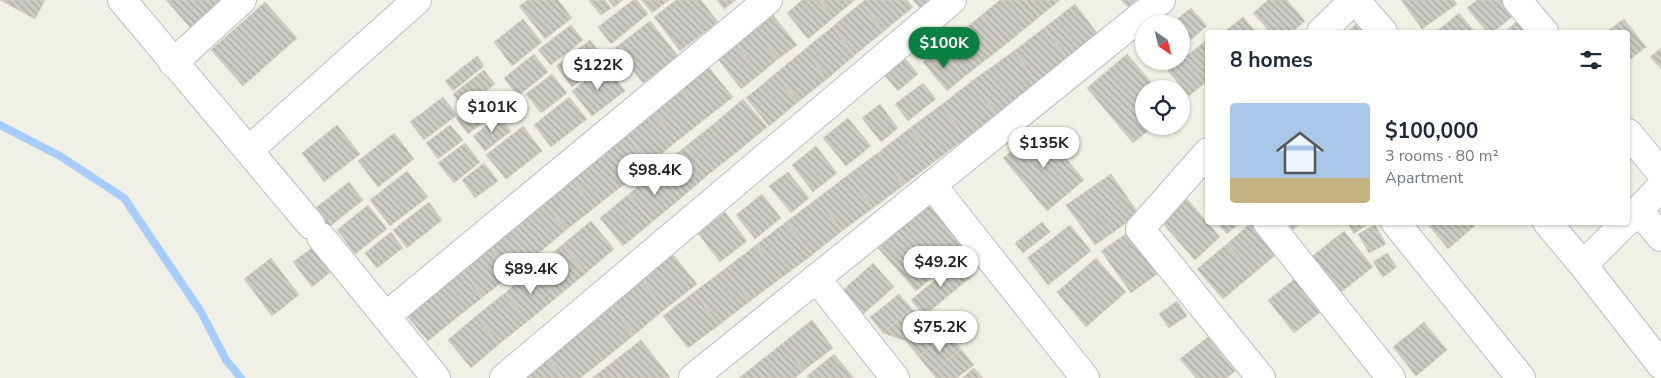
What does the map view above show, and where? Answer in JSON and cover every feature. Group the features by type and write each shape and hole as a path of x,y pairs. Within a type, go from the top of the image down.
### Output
{"street":[{"path":"122,0 249,150 436,378"},
{"path":"173,62 242,0"},
{"path":"249,150 417,0"},
{"path":"386,316 768,0"},
{"path":"504,378 952,0"},
{"path":"693,378 1160,0"},
{"path":"1323,30 1354,0 1381,30"},
{"path":"1517,0 1542,30"},
{"path":"1630,135 1661,173"},
{"path":"1205,155 1140,229 1261,378"},
{"path":"932,185 1085,378"},
{"path":"1661,187 1630,218 1661,237"},
{"path":"1269,225 1391,378"},
{"path":"1397,225 1521,378"},
{"path":"1550,225 1661,365"},
{"path":"1583,265 1623,225"},
{"path":"816,278 884,374"}],"building":[{"path":"0,0 45,0 35,19"},
{"path":"166,0 230,0 194,32"},
{"path":"528,0 558,0 572,18 545,39 519,6"},
{"path":"590,0 605,0 611,8 601,15"},
{"path":"608,0 623,0 614,7"},
{"path":"633,0 637,0 648,14 611,44 598,27"},
{"path":"641,0 669,0 652,13"},
{"path":"676,0 701,0 718,22 680,51 654,17"},
{"path":"717,0 736,0 724,9"},
{"path":"802,0 819,0 833,18 808,39 787,13"},
{"path":"819,0 855,0 833,18"},
{"path":"865,0 907,0 913,7 884,31 861,3"},
{"path":"913,0 930,0 920,8"},
{"path":"1000,0 1025,0 1039,17 1006,44 982,15"},
{"path":"1025,0 1060,0 1039,17"},
{"path":"1121,0 1136,0 1128,7"},
{"path":"1268,0 1287,0 1305,21 1294,30 1268,30 1253,13"},
{"path":"1401,0 1454,0 1457,4 1422,29"},
{"path":"1477,0 1514,0 1522,9 1496,30 1485,30 1467,8"},
{"path":"265,2 297,38 243,86 211,50"},
{"path":"861,3 884,31 855,55 832,27"},
{"path":"1075,4 1100,37 1069,60 1044,28"},
{"path":"1191,8 1207,26 1190,40 1190,15 1182,15"},
{"path":"1459,13 1473,30 1438,30"},
{"path":"1525,14 1539,30 1507,30"},
{"path":"773,15 797,45 778,59 754,30"},
{"path":"982,15 1006,44 965,76 941,48"},
{"path":"1243,17 1254,30 1227,30"},
{"path":"1364,17 1376,30 1349,30"},
{"path":"523,19 542,42 512,66 494,42"},
{"path":"1624,19 1646,47 1630,59 1630,30 1609,30"},
{"path":"650,21 678,56 643,83 615,48"},
{"path":"571,25 583,40 551,65 538,50"},
{"path":"832,27 855,55 827,79 804,50"},
{"path":"1044,28 1069,60 1038,84 1014,51"},
{"path":"754,30 778,59 760,74 736,44"},
{"path":"590,40 606,61 572,87 556,66"},
{"path":"1205,41 1205,83 1190,95 1190,80 1176,80 1168,71 1190,70 1190,53"},
{"path":"736,44 760,74 741,89 718,59"},
{"path":"941,48 965,76 947,91 923,62"},
{"path":"1661,48 1661,69 1650,57"},
{"path":"804,50 827,79 798,102 775,74"},
{"path":"1014,51 1038,84 997,114 972,81"},
{"path":"534,54 548,72 518,96 504,78"},
{"path":"1127,54 1135,63 1135,70 1141,70 1149,80 1135,80 1135,135 1143,135 1133,143 1087,88"},
{"path":"477,56 484,66 453,91 445,81"},
{"path":"904,57 918,74 898,91 884,75"},
{"path":"707,65 733,97 705,119 680,87"},
{"path":"605,66 625,91 592,116 572,91"},
{"path":"484,70 495,84 464,108 453,94"},
{"path":"552,74 567,93 541,113 526,94"},
{"path":"775,74 798,102 769,126 746,98"},
{"path":"972,81 997,114 966,138 941,105"},
{"path":"923,83 936,99 908,121 895,104"},
{"path":"680,87 705,119 677,141 652,110"},
{"path":"484,96 497,112 468,134 456,118"},
{"path":"443,97 457,115 424,140 410,122"},
{"path":"569,97 587,119 551,147 534,125"},
{"path":"743,99 767,127 738,151 715,123"},
{"path":"880,104 898,128 881,142 862,118"},
{"path":"941,105 966,138 935,161 910,128"},
{"path":"652,110 677,141 649,164 624,132"},
{"path":"499,116 511,131 485,151 473,136"},
{"path":"848,118 871,146 846,166 823,138"},
{"path":"715,123 738,151 709,174 686,146"},
{"path":"337,125 360,154 324,182 302,153"},
{"path":"450,125 463,140 438,159 426,143"},
{"path":"523,126 542,151 506,179 486,155"},
{"path":"1040,127 1084,180 1047,211 1003,158"},
{"path":"910,128 935,161 904,185 879,152"},
{"path":"624,132 649,164 622,186 596,154"},
{"path":"394,133 414,159 378,187 358,161"},
{"path":"465,143 480,162 454,183 438,163"},
{"path":"686,146 709,174 681,198 657,170"},
{"path":"816,146 837,173 813,192 792,165"},
{"path":"879,152 904,185 873,208 848,175"},
{"path":"596,154 622,186 594,208 569,176"},
{"path":"484,163 498,181 475,198 462,180"},
{"path":"657,170 681,198 652,222 629,194"},
{"path":"407,171 428,197 390,226 370,200"},
{"path":"788,172 809,198 791,213 769,186"},
{"path":"1111,174 1139,214 1095,245 1066,205"},
{"path":"848,175 873,208 842,231 818,198"},
{"path":"569,176 594,208 566,230 541,199"},
{"path":"349,182 363,200 328,228 313,210"},
{"path":"629,194 652,222 623,246 600,218"},
{"path":"762,194 781,218 755,239 736,215"},
{"path":"818,198 842,231 812,255 786,222"},
{"path":"541,199 566,230 539,253 513,221"},
{"path":"1187,199 1205,220 1205,225 1210,225 1220,237 1195,260 1161,222"},
{"path":"933,201 970,246 916,291 878,248"},
{"path":"429,202 442,220 407,248 393,230"},
{"path":"368,205 387,229 355,254 337,230"},
{"path":"725,212 747,241 720,262 698,233"},
{"path":"513,221 539,253 511,275 486,243"},
{"path":"591,221 614,249 586,273 562,245"},
{"path":"786,222 812,255 781,278 756,245"},
{"path":"1042,222 1050,232 1023,253 1015,243"},
{"path":"1070,225 1091,251 1048,285 1027,258"},
{"path":"1219,225 1237,225 1227,234"},
{"path":"1249,225 1263,225 1283,249 1253,274 1227,244"},
{"path":"1290,225 1299,225 1293,230"},
{"path":"1349,225 1366,225 1354,234"},
{"path":"1375,225 1386,244 1369,253 1358,234"},
{"path":"1428,225 1476,225 1448,249"},
{"path":"1130,231 1160,272 1131,293 1101,251"},
{"path":"1344,231 1373,267 1340,293 1311,257"},
{"path":"391,232 403,248 377,268 365,253"},
{"path":"486,243 511,275 483,297 458,265"},
{"path":"1227,244 1253,274 1223,299 1197,269"},
{"path":"562,245 586,273 557,297 534,269"},
{"path":"756,245 781,278 750,301 725,269"},
{"path":"313,247 332,271 312,287 293,262"},
{"path":"670,251 697,284 665,309 638,276"},
{"path":"1387,253 1397,267 1383,277 1373,262"},
{"path":"271,258 299,295 272,316 244,279"},
{"path":"1096,258 1126,292 1086,327 1057,292"},
{"path":"959,260 972,276 924,316 911,300"},
{"path":"873,263 894,287 862,315 841,292"},
{"path":"458,265 483,297 455,319 430,288"},
{"path":"534,269 557,297 528,321 505,293"},
{"path":"725,269 750,301 719,325 694,292"},
{"path":"1301,274 1327,307 1294,333 1268,300"},
{"path":"638,276 665,309 634,335 607,302"},
{"path":"430,288 455,319 428,341 402,310"},
{"path":"694,292 719,325 688,348 663,316"},
{"path":"505,293 528,321 499,344 476,316"},
{"path":"899,294 912,309 883,333 870,317"},
{"path":"1177,301 1187,316 1169,328 1159,314"},
{"path":"607,302 634,335 602,361 575,328"},
{"path":"912,309 935,318 906,341 883,333"},
{"path":"476,316 499,344 471,368 448,340"},
{"path":"935,318 948,333 919,357 906,341"},
{"path":"812,320 833,348 804,370 783,343"},
{"path":"1424,322 1447,350 1416,376 1393,347"},
{"path":"575,328 602,361 580,378 563,378 543,353"},
{"path":"948,333 961,349 932,373 919,357"},
{"path":"1208,337 1235,371 1227,378 1196,378 1180,359"},
{"path":"641,340 669,378 619,378 609,365"},
{"path":"783,343 804,370 795,378 764,378 754,366"},
{"path":"961,349 974,365 957,378 936,378 932,373"},
{"path":"543,353 563,378 513,378"},
{"path":"834,354 854,378 808,378 807,376"},
{"path":"609,365 619,378 592,378"},
{"path":"754,366 764,378 739,378"},
{"path":"974,368 983,378 962,378"}],"waterway":[{"path":"0,125 60,156 124,198 201,312 226,360 241,378"}]}
